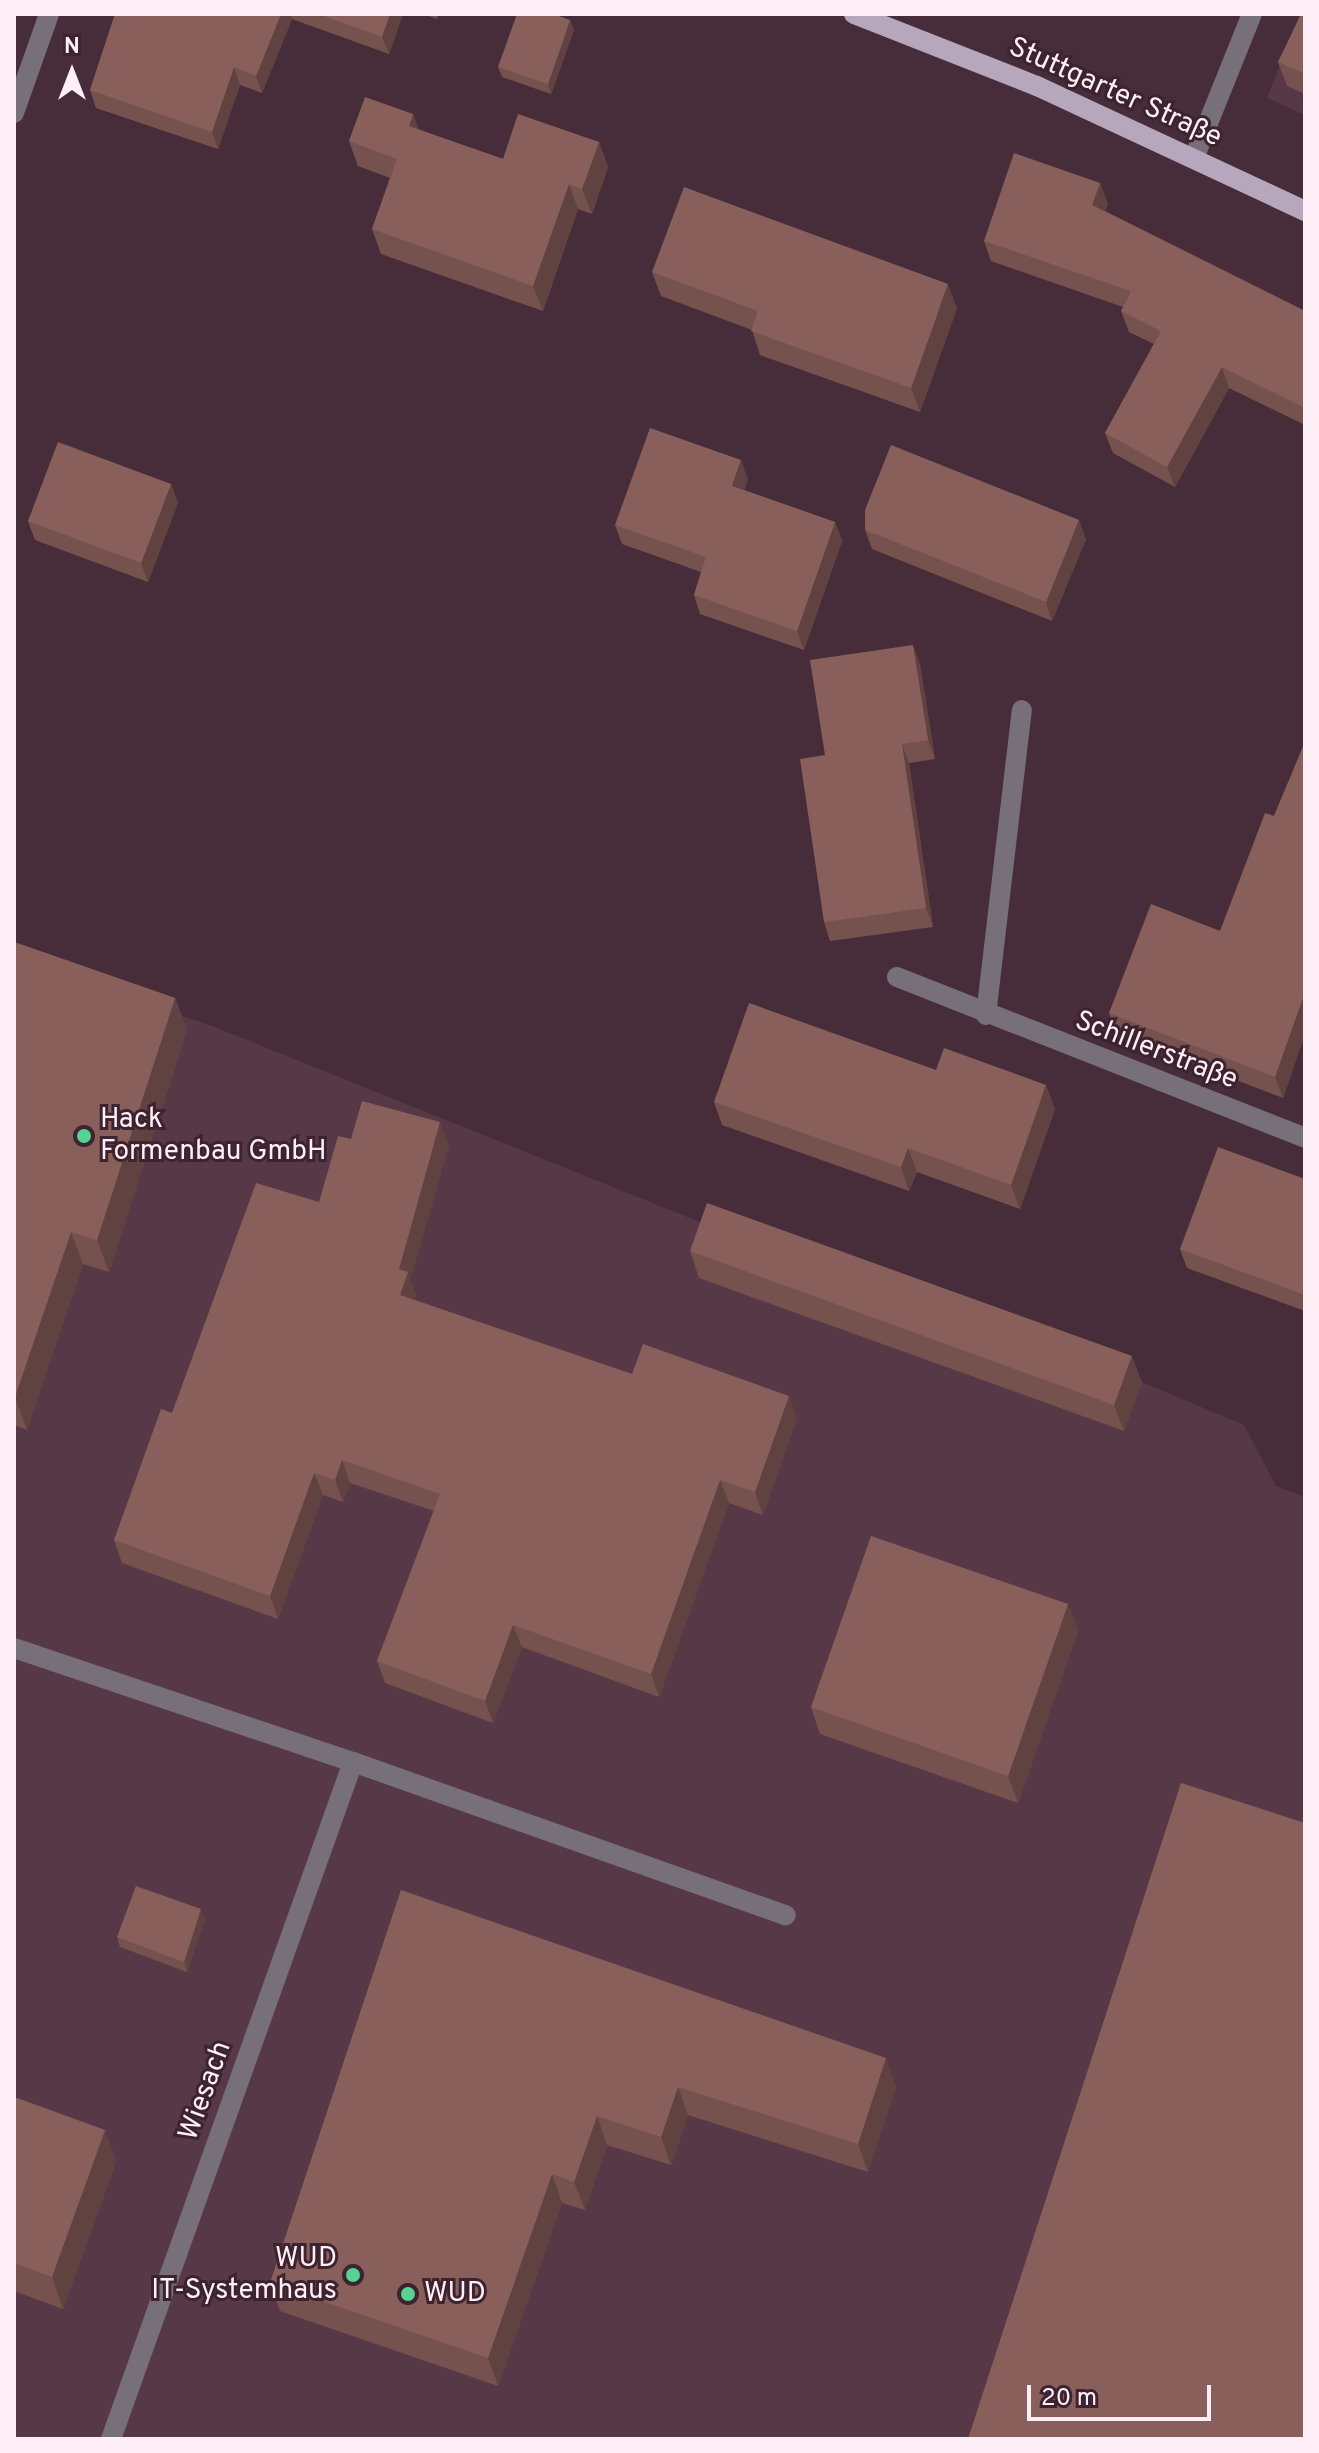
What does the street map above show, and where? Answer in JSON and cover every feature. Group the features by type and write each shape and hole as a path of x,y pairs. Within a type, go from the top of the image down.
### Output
{"main road":[{"name":"Stuttgarter Straße","path":"854,14 1037,86 1305,211"}],"street":[{"path":"14,113 49,14"},
{"path":"1194,158 1252,14"},
{"path":"986,1015 1022,710"},
{"name":"Schillerstraße","path":"897,977 986,1015 1305,1138"},
{"path":"14,1648 353,1762 786,1915"},
{"name":"Wiesach","path":"111,2439 353,1762"}],"shaded area":[{"path":"1300,14 1305,14 1305,115 1267,98"},
{"path":"14,958 215,1027 717,1229 1142,1382 1244,1425 1276,1486 1305,1497 1305,2439 14,2439"}],"building":[{"path":"115,14 281,14 256,76 234,67 212,132 90,90"},
{"path":"319,14 390,14 382,37"},
{"path":"517,14 553,14 570,20 548,84 498,67"},
{"path":"1301,14 1305,14 1305,74 1278,62"},
{"path":"365,97 413,114 409,126 503,159 518,114 599,142 582,189 569,184 533,286 372,229 397,159 349,141"},
{"path":"1014,153 1100,183 1092,205 1305,311 1305,408 1222,367 1167,467 1105,433 1161,331 1121,311 1131,291 984,241"},
{"path":"684,187 948,284 911,388 751,331 758,311 652,272"},
{"path":"650,428 741,460 732,486 835,522 797,631 694,595 706,557 615,525"},
{"path":"58,442 171,484 141,563 28,521"},
{"path":"891,445 1079,520 1046,602 865,530 865,510"},
{"path":"913,645 928,740 902,744 926,908 824,922 800,759 825,755 810,660"},
{"path":"1305,742 1305,992 1275,1077 1109,1013 1151,904 1220,931 1265,813 1274,816"},
{"name":"Hack Formenbau GmbH","path":"14,942 175,998 97,1240 71,1232 15,1397 14,1397"},
{"path":"749,1003 936,1070 944,1048 1046,1085 1011,1185 908,1148 901,1167 714,1102"},
{"path":"362,1101 440,1122 399,1269 408,1272 400,1295 632,1374 643,1344 789,1396 755,1492 720,1480 651,1674 513,1625 485,1701 377,1661 440,1494 342,1460 335,1480 314,1473 270,1596 114,1540 161,1409 172,1413 256,1183 319,1202 338,1136 351,1139"},
{"path":"1218,1147 1305,1179 1305,1295 1180,1249"},
{"path":"707,1203 1132,1356 1114,1405 690,1251"},
{"path":"871,1536 1068,1604 1008,1776 811,1707"},
{"path":"1181,1783 1305,1823 1305,2439 968,2439"},
{"path":"136,1886 201,1909 184,1962 117,1937"},
{"path":"401,1890 886,2058 858,2144 678,2087 661,2137 597,2116 574,2182 552,2174 488,2358 270,2283"},
{"path":"14,2097 105,2130 52,2277 14,2263"}],"place":[{"name":"Hack Formenbau GmbH","path":"84,1136"},
{"name":"WUD IT-Systemhaus","path":"353,2275"},
{"name":"WUD","path":"408,2294"}]}
